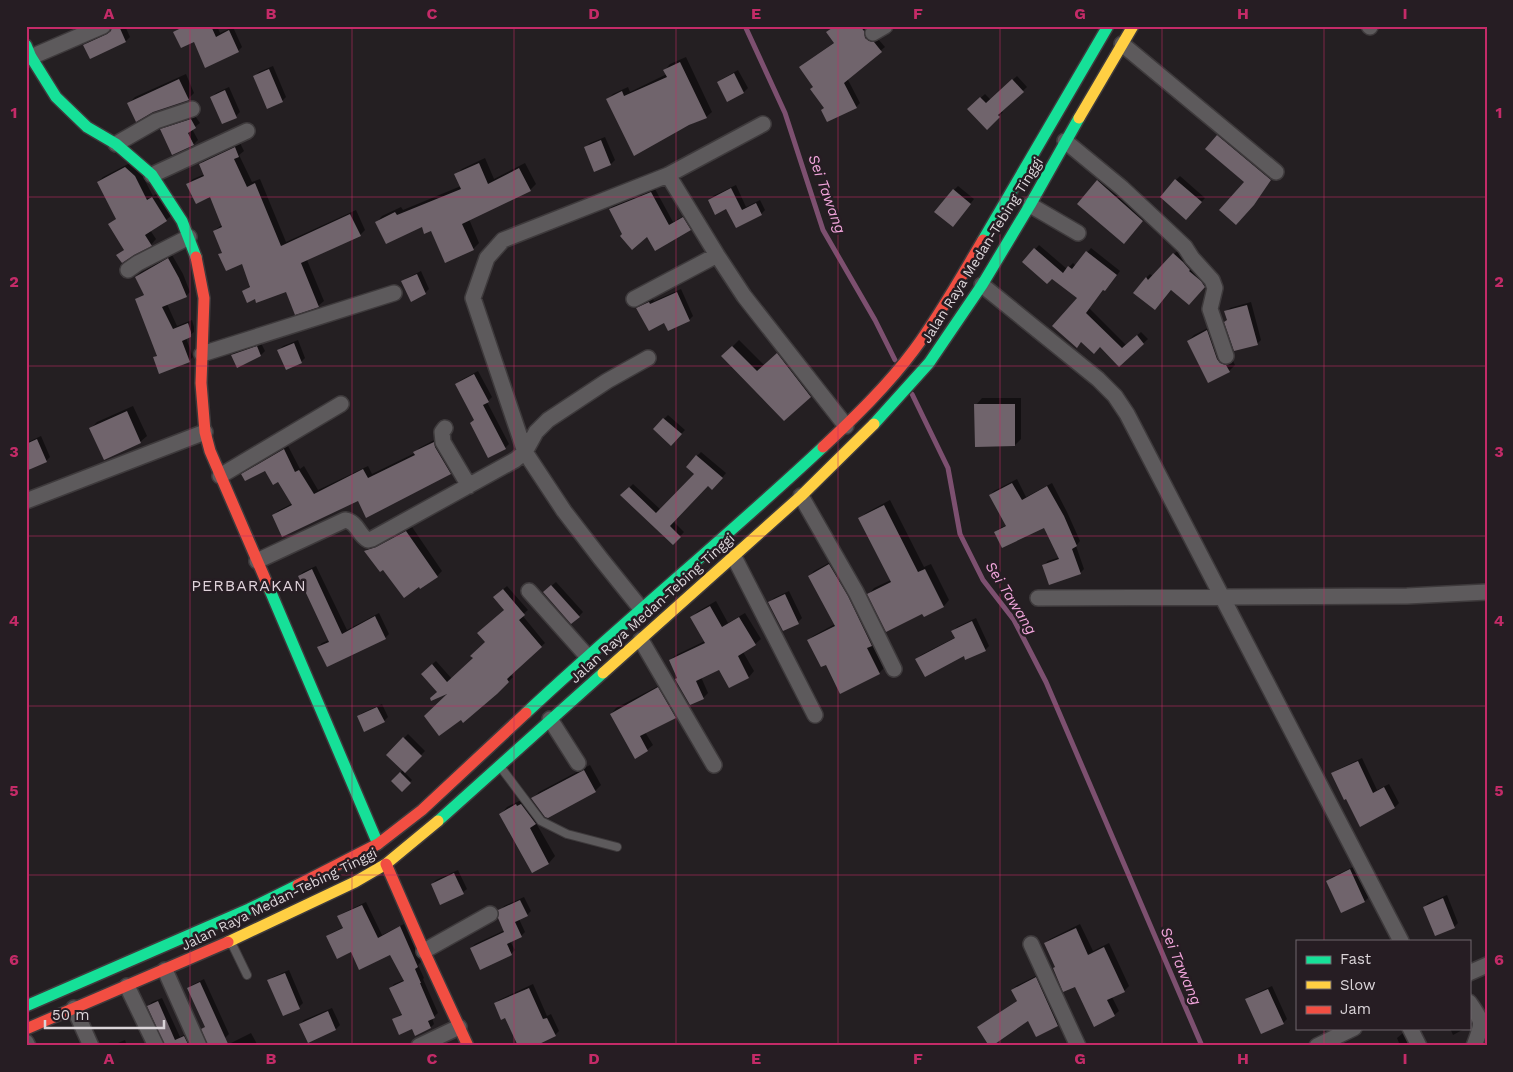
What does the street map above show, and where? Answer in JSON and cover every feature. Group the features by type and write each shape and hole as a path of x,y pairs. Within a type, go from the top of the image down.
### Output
{"main road":[{"name":"Jalan Raya Medan-Tebing Tinggi","path":"26,1006 249,909 378,844 422,810 587,656 790,479 846,426 914,350 940,312 1108,26"},
{"name":"Jalan Raya Medan-Tebing Tinggi","path":"26,1028 165,970 325,896 386,864 435,823 801,496 862,437 929,363 982,285 1133,26"},
{"path":"29,51 56,97 87,127 116,144 152,175 182,221 196,255 204,298 201,383 205,432 210,452 378,844"},
{"path":"627,623 641,640"},
{"path":"386,864 468,1046"}],"street":[{"path":"29,51 103,26"},
{"path":"1122,44 1276,172"},
{"path":"116,144 156,122 192,109"},
{"path":"642,610 564,511 525,452 473,298 486,258 503,240 668,175 763,124"},
{"path":"152,175 247,131"},
{"path":"1065,141 1122,188 1166,229 1185,247 1192,258 1212,280 1215,288 1210,309 1226,356"},
{"path":"668,175 744,296 846,426"},
{"path":"1030,205 1078,233"},
{"path":"128,270 189,237"},
{"path":"634,299 717,255"},
{"path":"982,285 1098,379 1115,396 1127,414 1400,940"},
{"path":"202,354 394,293"},
{"path":"257,561 345,520 351,521 364,538 368,540 515,460 525,452 536,432 548,420 607,381 648,358"},
{"path":"220,476 341,404"},
{"path":"445,428 442,432 443,442 469,486"},
{"path":"26,501 205,432"},
{"path":"801,496 856,592 894,669"},
{"path":"734,555 815,715"},
{"path":"529,591 587,656"},
{"path":"1038,598 1407,596 1487,592"},
{"path":"641,640 714,765"},
{"path":"550,719 578,763"},
{"path":"424,951 490,914"},
{"path":"1031,944 1078,1046"},
{"path":"1470,973 1487,965"},
{"path":"165,970 199,1046"},
{"path":"127,986 156,1046"},
{"path":"1470,1004 1480,1019 1482,1026 1474,1046"},
{"path":"74,1008 91,1046"},
{"path":"419,1046 459,1027"},
{"path":"1327,1044 1351,1030"},
{"path":"1411,1030 1419,1046"}],"lane":[{"path":"499,766 541,821 567,834 617,847"},
{"path":"230,940 247,975"}],"building":[{"path":"112,26 119,26 126,42 90,59 83,45 107,34 111,31"},
{"path":"185,26 211,26 216,37 229,30 239,52 205,68 194,42 181,48 173,32"},
{"path":"835,26 860,26 864,31 865,38 874,42 882,52 844,83 857,108 827,122 821,110 824,108 810,89 813,87 799,67 834,43 826,32"},
{"path":"680,62 707,118 689,125 634,156 606,99 622,91 624,96 667,77 663,70"},
{"path":"269,69 283,102 267,109 253,76"},
{"path":"734,73 744,93 727,102 717,82"},
{"path":"179,79 189,100 153,112 136,122 127,103"},
{"path":"1012,79 1024,92 998,115 1000,117 987,130 967,109 980,97 986,103"},
{"path":"225,90 237,118 222,124 210,97"},
{"path":"191,119 196,128 188,133 194,145 172,155 160,129"},
{"path":"1217,135 1271,180 1254,205 1236,225 1219,210 1244,182 1205,149"},
{"path":"601,140 611,165 594,172 584,147"},
{"path":"235,147 239,157 234,159 247,187 255,183 281,246 350,214 361,236 301,263 319,307 295,315 286,292 256,303 255,299 247,303 242,291 250,287 242,264 226,271 218,254 222,253 213,231 222,227 210,197 196,204 186,184 204,176 199,164"},
{"path":"479,163 488,184 519,168 531,191 462,224 474,250 445,263 431,231 424,234 422,227 386,244 375,222 395,212 397,215 461,189 454,174"},
{"path":"125,167 135,176 147,200 152,197 167,221 145,235 152,246 122,263 116,255 124,250 108,224 116,219 97,182"},
{"path":"1175,179 1202,202 1186,220 1160,197"},
{"path":"1097,180 1143,221 1124,244 1077,204"},
{"path":"731,188 742,210 756,203 762,215 736,228 726,209 715,215 708,200"},
{"path":"953,189 971,204 953,227 934,212"},
{"path":"651,192 669,225 683,217 691,230 655,251 647,237 632,250 620,236 622,234 609,209"},
{"path":"1034,248 1063,273 1068,266 1072,269 1086,251 1117,275 1086,313 1122,348 1137,335 1144,344 1119,367 1100,347 1094,354 1081,342 1077,348 1052,326 1077,298 1052,279 1047,284 1022,262"},
{"path":"1173,253 1205,287 1189,305 1171,290 1155,310 1133,293 1146,277 1148,280"},
{"path":"168,258 187,297 162,307 173,329 188,323 191,337 182,341 190,362 159,374 153,357 157,356 135,299 144,295 135,277"},
{"path":"417,274 426,294 411,302 401,281"},
{"path":"677,292 690,321 668,331 664,323 649,331 636,308"},
{"path":"1247,305 1258,345 1234,351 1224,322 1227,320 1224,311"},
{"path":"1207,330 1217,359 1220,363 1226,365 1230,372 1208,383 1187,341"},
{"path":"294,343 302,363 286,370 277,350"},
{"path":"257,346 261,356 237,368 231,355"},
{"path":"732,346 757,371 777,353 811,397 784,421 721,356"},
{"path":"474,374 489,402 483,405 506,449 488,458 470,423 474,420 455,384"},
{"path":"974,404 1015,404 1015,446 975,447"},
{"path":"127,411 141,443 104,460 89,428"},
{"path":"663,418 682,434 671,446 653,429"},
{"path":"37,439 47,462 26,471 26,444"},
{"path":"434,442 451,474 366,518 358,501 282,537 272,515 292,505 278,482 273,485 265,471 245,481 241,474 284,449 295,472 299,470 314,494 363,469 368,478 415,455 413,452"},
{"path":"696,455 723,478 712,490 708,486 670,526 681,537 673,545 620,495 629,487 656,513 694,474 686,467"},
{"path":"1012,483 1022,500 1047,486 1064,516 1077,546 1072,549 1081,574 1049,585 1042,565 1059,559 1044,528 1002,548 994,532 1006,526 989,495"},
{"path":"884,505 918,572 925,569 944,607 924,617 922,614 886,632 867,594 891,582 858,518"},
{"path":"406,531 438,577 404,598 383,570 380,572 364,551 376,547"},
{"path":"829,564 848,596 872,646 867,648 880,674 840,694 826,665 821,667 807,640 835,626 808,576"},
{"path":"312,569 342,634 375,616 386,639 327,667 317,647 329,642 298,576"},
{"path":"551,585 580,617 571,624 543,592"},
{"path":"503,589 525,615 519,620 542,647 507,679 509,682 497,694 463,723 461,720 439,736 424,716 447,694 431,701 430,698 437,692 421,674 432,664 447,682 473,658 470,656 485,642 477,633 504,610 493,597"},
{"path":"785,594 799,624 783,631 768,602"},
{"path":"710,606 722,627 739,617 756,645 738,656 749,678 729,688 719,670 696,681 704,699 690,705 675,679 677,678 669,660 705,643 690,617"},
{"path":"972,621 986,651 965,660 964,656 925,677 915,659 955,638 951,631"},
{"path":"658,687 676,718 640,736 648,751 635,759 610,714"},
{"path":"377,707 385,722 364,732 357,716"},
{"path":"403,737 422,756 405,773 386,755"},
{"path":"1358,761 1373,793 1384,787 1395,808 1360,827 1331,773"},
{"path":"584,770 596,792 548,818 545,817 531,798"},
{"path":"400,772 411,783 402,792 391,781"},
{"path":"516,804 517,806 521,804 536,824 530,828 549,864 532,873 499,814"},
{"path":"1350,869 1365,902 1341,913 1326,881"},
{"path":"454,873 464,894 440,905 431,884"},
{"path":"1443,898 1455,928 1435,936 1423,907"},
{"path":"520,900 528,916 515,922 522,937 507,944 512,955 480,970 470,948 504,932 498,918 498,910"},
{"path":"362,905 378,938 400,926 418,967 415,969 435,1018 428,1021 431,1028 415,1036 412,1029 399,1035 392,1019 402,1015 389,988 404,981 390,955 359,970 351,952 337,959 326,936 343,928 337,916"},
{"path":"1076,928 1088,955 1104,947 1125,992 1107,1000 1115,1016 1094,1027 1075,987 1063,992 1053,968 1055,967 1044,943"},
{"path":"285,973 300,1009 283,1016 267,980"},
{"path":"1036,977 1058,1026 1036,1037 1028,1021 992,1046 989,1046 977,1027 1017,1001 1011,990"},
{"path":"200,982 229,1046 208,1046 201,1029 205,1027 187,988"},
{"path":"529,988 543,1019 547,1018 556,1036 535,1046 518,1046 505,1018 501,1020 494,1003"},
{"path":"1268,989 1284,1024 1261,1034 1245,999"},
{"path":"158,1001 175,1040 184,1036 189,1046 165,1046 147,1006"},
{"path":"328,1011 336,1030 308,1043 299,1024"}],"waterway":[{"name":"Sei Tawang","path":"745,26 785,113 823,230 875,320 895,360"},
{"name":"Sei Tawang","path":"912,394 948,468 960,534 983,580 1014,620 1046,682 1202,1046"}],"traffic: fast":[{"path":"983,240 1108,26"},
{"path":"26,45 31,57 56,97 87,127 116,144 152,175 182,221 196,257"},
{"path":"874,424 929,363 982,285 1079,118"},
{"path":"526,713 823,447"},
{"path":"269,588 378,844"},
{"path":"438,821 603,673"},
{"path":"26,1006 249,909 298,885"}],"traffic: slow":[{"path":"1079,118 1133,26"},
{"path":"603,673 801,496 874,424"},
{"path":"228,942 355,882 386,864 438,821"}],"traffic: jam":[{"path":"823,447 859,412 904,363 924,337 983,240"},
{"path":"196,257 204,298 201,383 205,432 210,451 269,588"},
{"path":"298,885 378,844 422,810 526,713"},
{"path":"386,864 468,1046"},
{"path":"26,1029 228,942"}],"district":[{"name":"PERBARAKAN","path":"249,585"}]}
